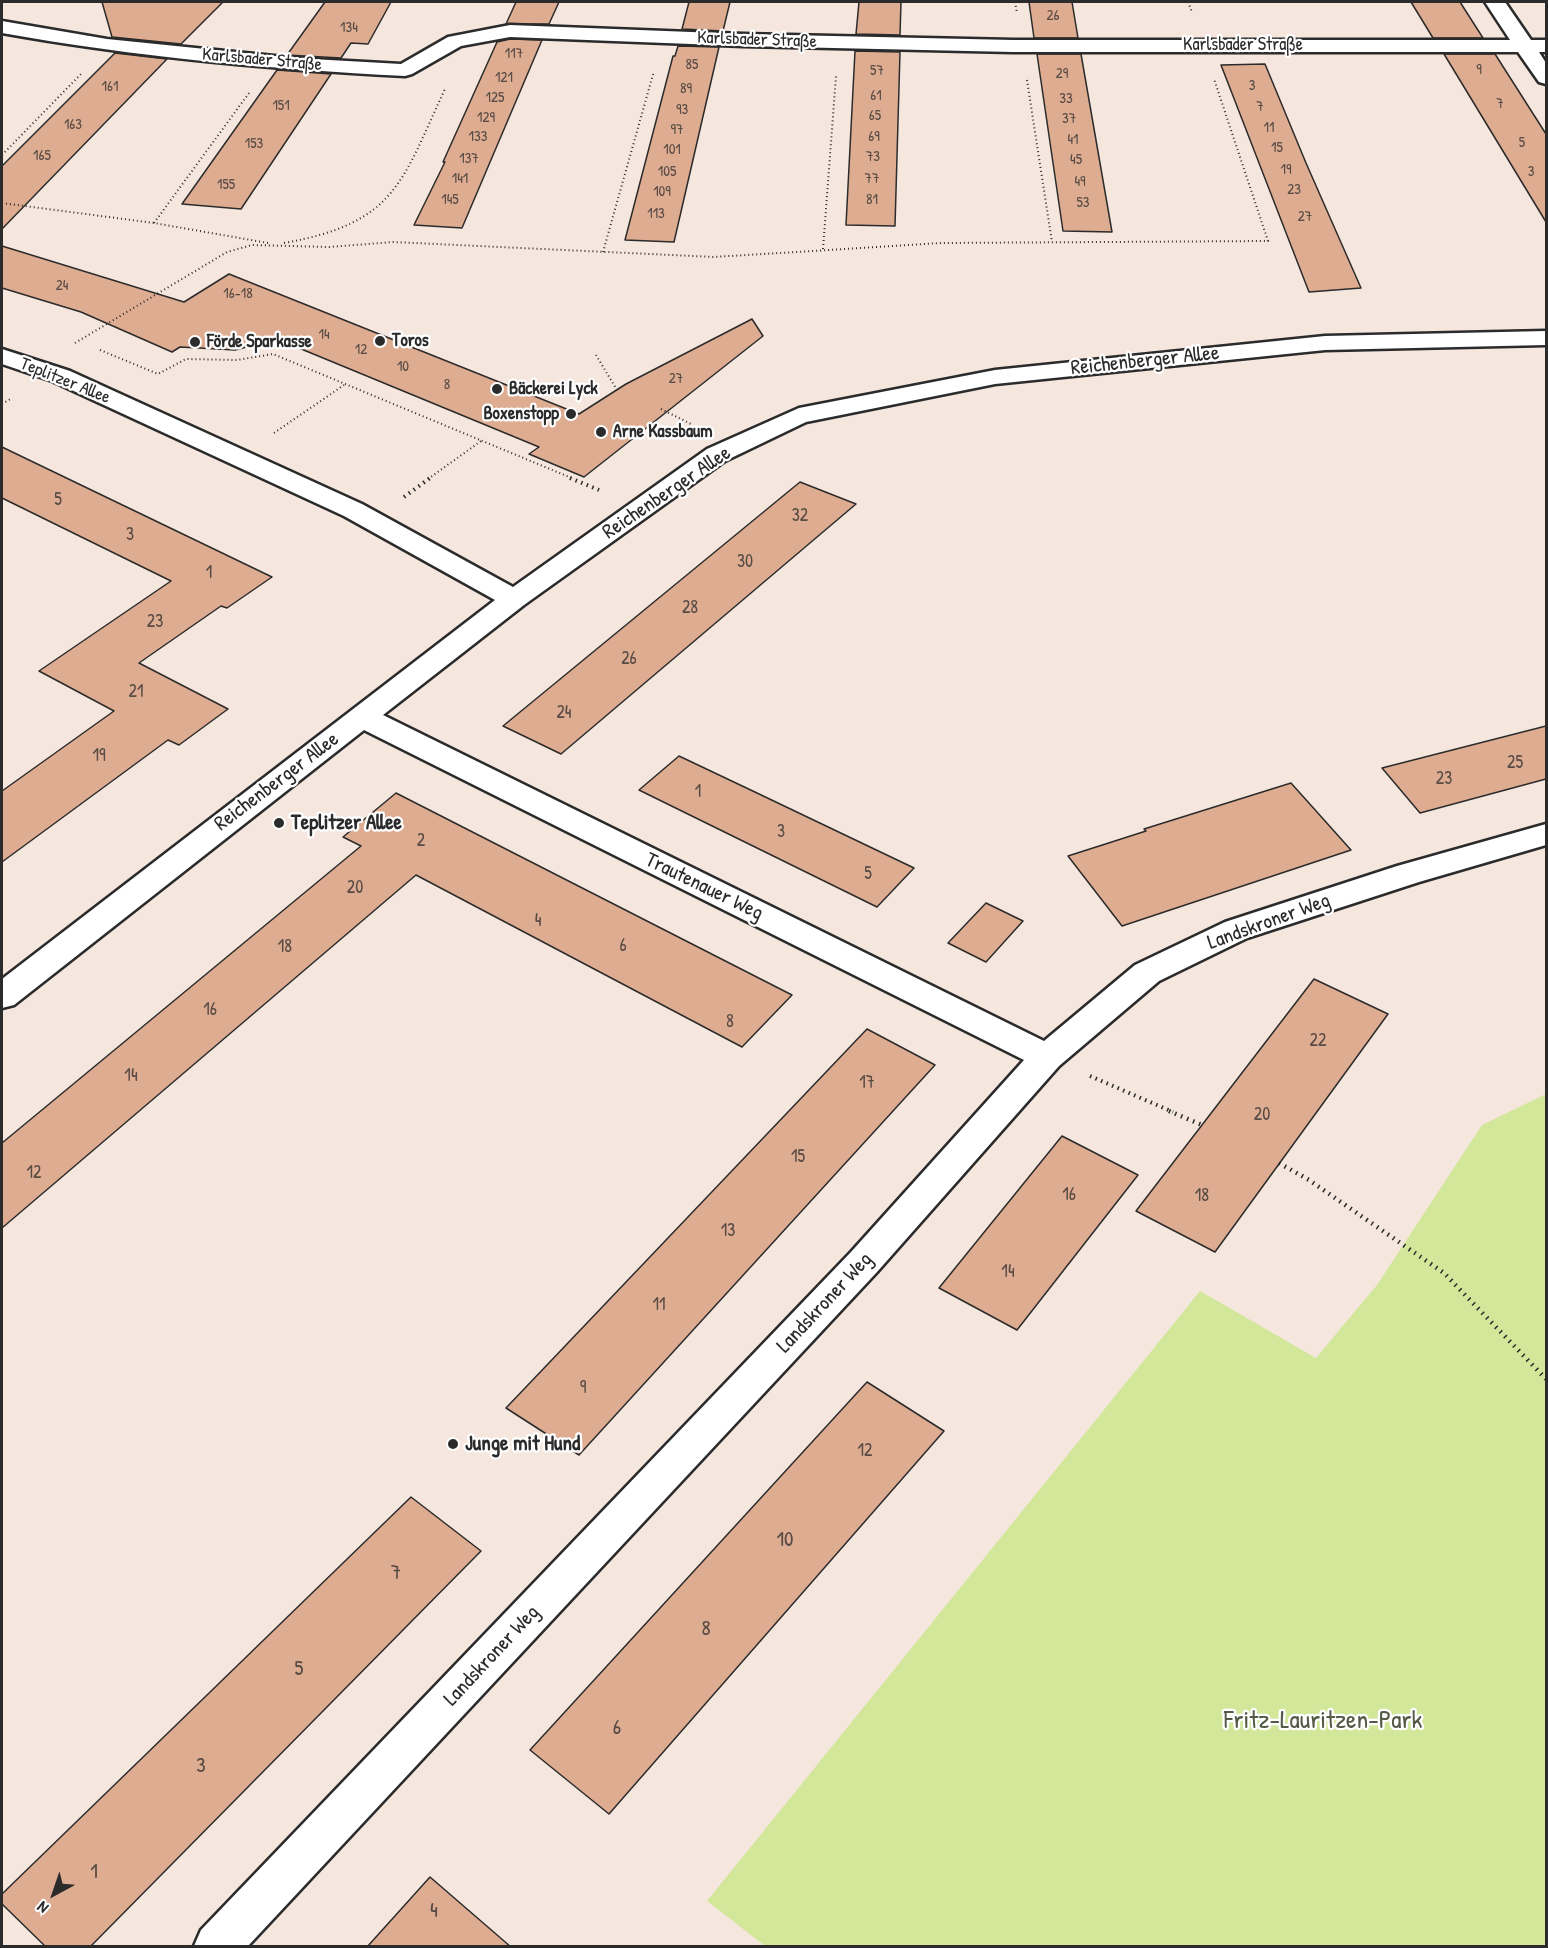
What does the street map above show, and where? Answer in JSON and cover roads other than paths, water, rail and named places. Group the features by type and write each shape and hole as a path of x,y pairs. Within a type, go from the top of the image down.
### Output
{"street":[{"path":"1495,2 1546,78"},
{"name":"Karlsbader Straße","path":"2,27 107,45 272,62 405,70 454,41 510,31 1022,46 1546,46"},
{"name":"Reichenberger Allee","path":"2,996 514,599 716,455 799,416 995,377 1325,343 1546,338"},
{"name":"Teplitzer Allee","path":"2,356 61,376 372,520 514,599"},
{"name":"Trautenauer Weg","path":"362,717 1047,1057"},
{"name":"Landskroner Weg","path":"217,1947 864,1262 1047,1057 1147,973 1236,930 1408,874 1546,835"}],"place":[{"name":"Toros","path":"380,341"},
{"name":"Förde Sparkasse","path":"195,342"},
{"name":"Bäckerei Lyck","path":"497,389"},
{"name":"Boxenstopp","path":"571,414"},
{"name":"Arne Kassbaum","path":"601,432"},
{"name":"Teplitzer Allee","path":"279,823"},
{"name":"Junge mit Hund","path":"453,1444"}],"park label":[{"name":"Fritz-Lauritzen-Park","path":"1323,1721"}]}
